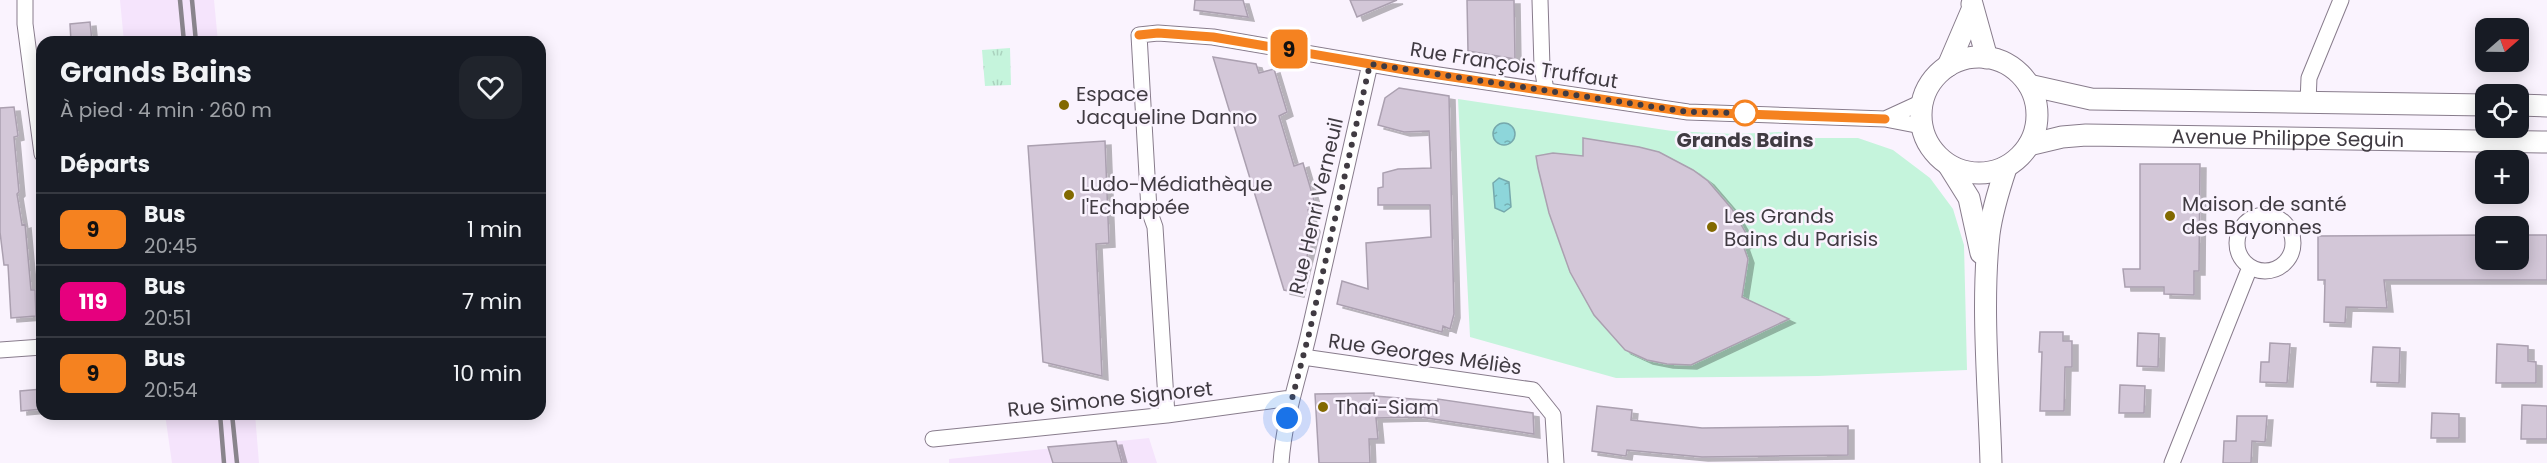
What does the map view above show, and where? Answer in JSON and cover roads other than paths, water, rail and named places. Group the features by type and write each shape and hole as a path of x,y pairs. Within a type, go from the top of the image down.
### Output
{"main road":[{"path":"1972,5 1988,58"},
{"path":"1948,66 1972,5"},
{"path":"1949,166 1968,173 1988,174 2006,168 2019,158 2029,145 2038,115 2035,100 2029,85 2011,67 1988,58 1974,57 1948,66 1936,76 1922,102 1922,126 1927,142 1936,155 1949,166 1969,198 1978,230 1986,286"},
{"name":"Avenue Philippe Seguin","path":"2029,85 2091,99 2475,105"},
{"path":"2529,105 2547,106"},
{"name":"Avenue Philippe Seguin","path":"2029,145 2062,137 2086,135 2547,142"},
{"path":"1991,463 1986,286 1989,233 1996,197 2006,168"}],"street":[{"path":"25,0 25,24 36,108"},
{"path":"1540,0 1542,67 1546,90"},
{"path":"2308,102 2309,78 2341,0"},
{"name":"Rue François Truffaut","path":"1167,415 1155,227 1149,210 1139,35 1158,33 1213,37 1370,64 1688,112 1885,119"},
{"name":"Rue Henri Verneuil","path":"1281,463 1283,438 1291,398 1303,357 1370,64"},
{"path":"1885,119 1922,102"},
{"path":"1885,119 1922,126"},
{"path":"2172,463 2250,267"},
{"path":"0,350 36,347"},
{"name":"Rue Georges Méliès","path":"1303,357 1533,390 1553,415 1556,463"},
{"name":"Rue Simone Signoret","path":"933,439 1167,415 1291,398"}],"water":[{"path":"1504,123 1514,130 1515,134 1508,144 1504,145 1494,138 1493,134 1500,124"},
{"path":"1499,178 1509,182 1511,207 1504,212 1495,208 1493,183"}],"railway":[{"path":"180,0 183,36"},
{"path":"192,0 195,36"},
{"path":"220,420 224,463"},
{"path":"233,420 237,463"}],"place":[{"name":"Espace Jacqueline Danno","path":"1064,105"},
{"name":"Grands Bains","path":"1745,113"},
{"name":"Ludo-Médiathèque l'Echappée","path":"1069,195"},
{"name":"Maison de santé des Bayonnes","path":"2170,216"},
{"name":"Les Grands Bains du Parisis","path":"1712,227"},
{"name":"Thaï-Siam","path":"1323,407"}]}
